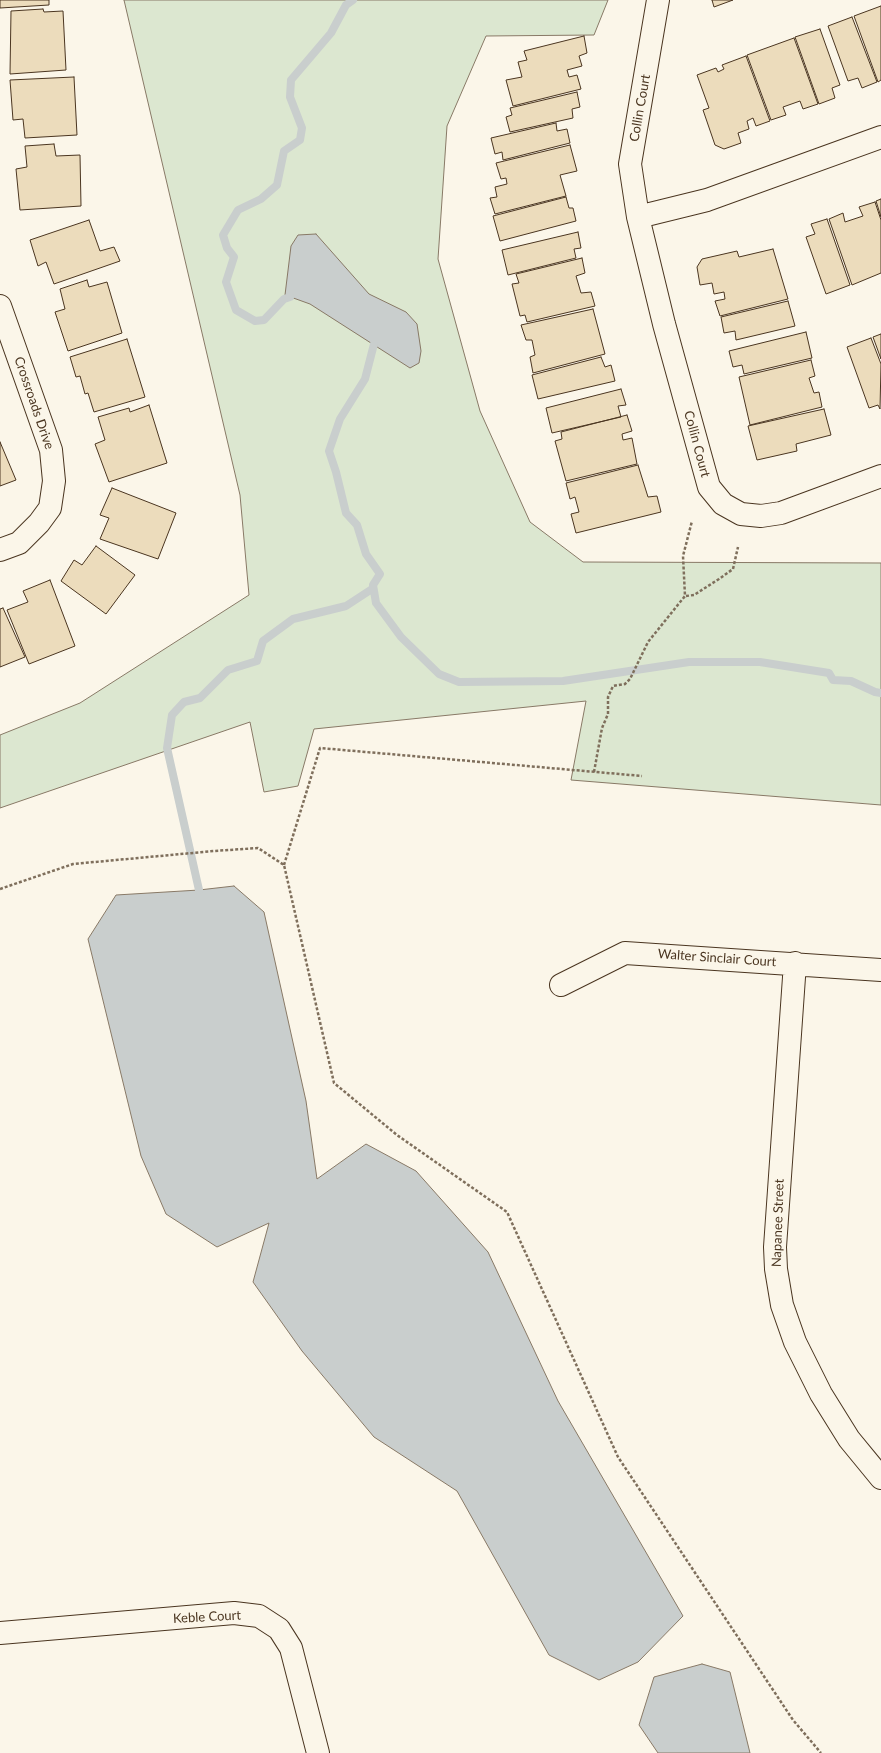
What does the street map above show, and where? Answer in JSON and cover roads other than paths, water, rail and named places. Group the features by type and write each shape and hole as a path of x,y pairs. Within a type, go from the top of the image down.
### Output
{"street":[{"name":"Collin Court","path":"658,0 630,164 638,217 664,324 709,487 723,504 741,514 761,516 781,513 881,476"},
{"path":"638,217 707,200 881,137"},
{"name":"Crossroads Drive","path":"0,306 51,450 54,481 50,508 43,518 19,543 0,550"},
{"name":"Walter Sinclair Court","path":"561,985 625,953 795,963 881,970"},
{"name":"Napanee Street","path":"795,963 775,1247 776,1269 782,1305 795,1342 821,1394 849,1439 881,1478"},
{"name":"Keble Court","path":"0,1633 234,1613 259,1616 279,1629 290,1648 318,1753"}],"waterway":[{"path":"290,297 284,299 264,320 255,321 236,310 226,282 234,257 227,248 223,235 238,210 261,199 277,185 284,151 300,140 302,128 290,97 291,80 331,33 346,5 353,0"},
{"path":"374,344 365,379 340,419 329,451 346,513 357,525 366,554 380,574 373,585 376,603 401,637 439,674 459,682 563,681 689,662 760,662 829,673 833,680 851,681 875,692 881,693"},
{"path":"199,890 167,748 172,715 184,702 200,698 228,670 257,661 263,641 293,619 346,606 372,589"}]}
